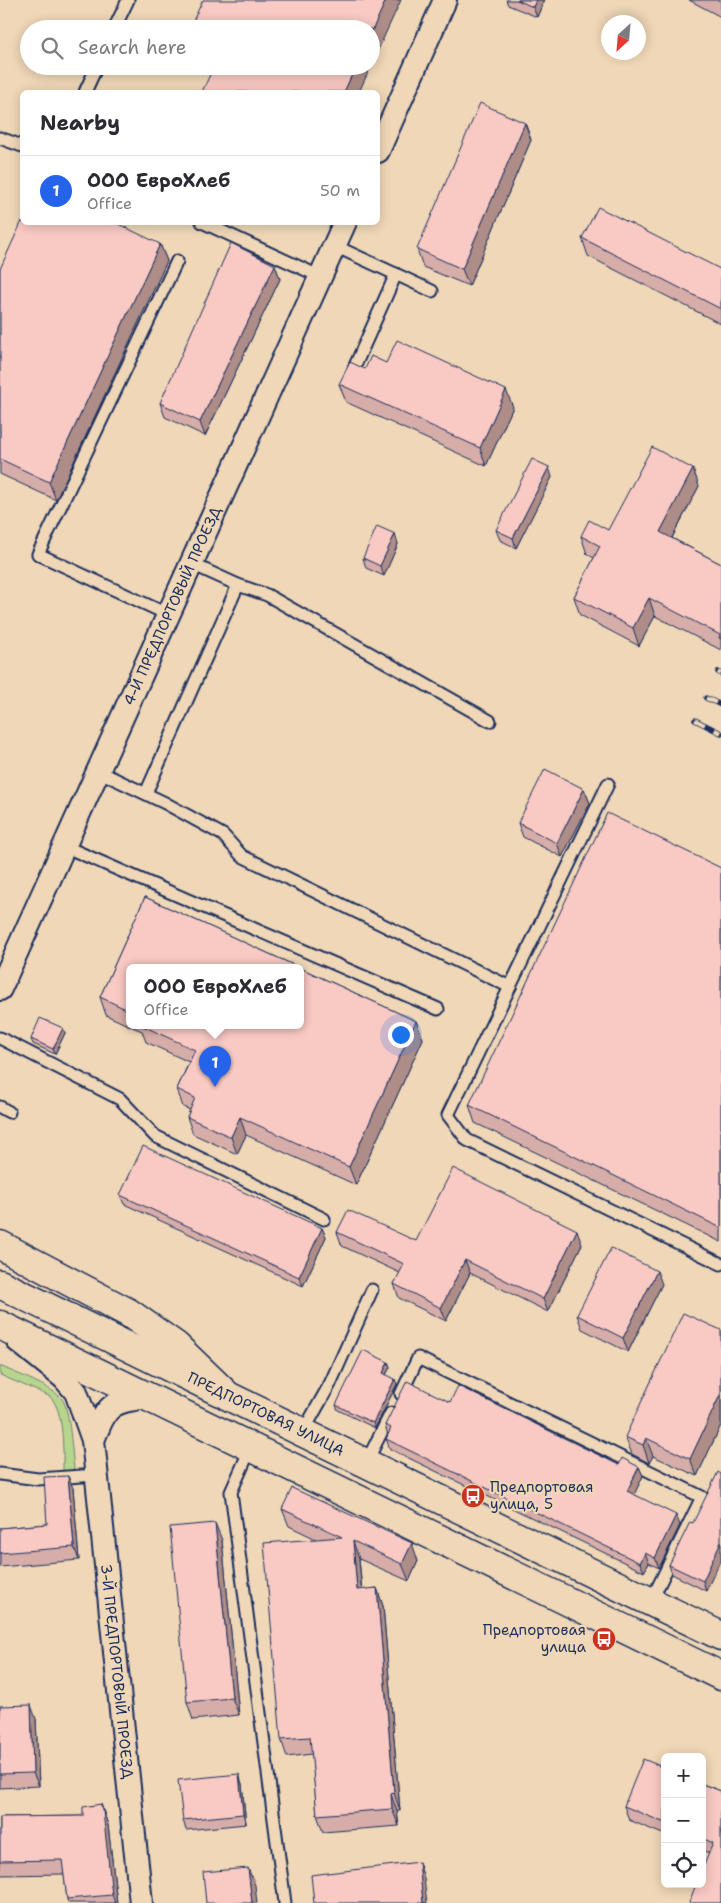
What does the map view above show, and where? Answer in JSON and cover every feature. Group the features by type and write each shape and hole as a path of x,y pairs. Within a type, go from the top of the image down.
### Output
{"main road":[{"path":"0,1245 129,1313 176,1346 228,1396"},
{"name":"ПРЕДПОРТОВАЯ УЛИЦА","path":"0,1284 721,1636"},
{"path":"0,1326 721,1676"}],"street":[{"path":"380,146 445,0"},
{"name":"4-Й ПРЕДПОРТОВЫЙ ПРОЕЗД","path":"0,988 344,225"},
{"name":"3-Й ПРЕДПОРТОВЫЙ ПРОЕЗД","path":"0,1326 64,1378 76,1392 93,1440 141,1903"},
{"path":"93,1440 102,1419 113,1404 123,1400 148,1397"}],"lane":[{"path":"118,20 128,0"},
{"path":"86,90 93,75"},
{"path":"0,138 20,145"},
{"path":"208,225 321,277"},
{"path":"335,246 432,291"},
{"path":"168,615 38,554 177,261"},
{"path":"354,368 396,274"},
{"path":"192,564 238,585 267,595 490,721"},
{"path":"146,793 238,585"},
{"path":"98,771 146,793 223,835 242,856 510,987"},
{"path":"608,784 448,1115 467,1140 721,1264"},
{"path":"64,846 438,1009"},
{"path":"0,1038 120,1099 154,1136 324,1219"},
{"path":"303,1432 330,1384 372,1290"},
{"path":"366,1462 418,1358 702,1497 651,1601"},
{"path":"251,1447 231,1492 285,1903"},
{"path":"0,1474 38,1479 97,1475"}],"green space":[{"path":"0,1366 42,1385 62,1399 69,1422 74,1469 63,1474 62,1432 58,1411 54,1402 49,1396 0,1375"}],"building":[{"path":"203,0 386,0 377,20 193,20"},
{"path":"517,0 536,0 533,7"},
{"path":"210,75 352,75 345,90 203,90"},
{"path":"480,103 525,123 462,269 417,249"},
{"path":"598,207 720,269 721,266 721,309 582,238"},
{"path":"20,225 120,225 160,244 49,482 0,459 0,269"},
{"path":"231,243 275,265 200,422 160,403"},
{"path":"397,340 506,390 480,448 339,384 350,362 365,369 371,356 386,363"},
{"path":"652,447 693,469 660,532 721,564 721,639 719,638 720,635 649,598 633,628 574,597 600,546 581,536 589,520 608,530"},
{"path":"532,459 549,467 513,538 496,530"},
{"path":"377,526 395,534 380,566 363,558"},
{"path":"545,769 584,789 557,843 518,823"},
{"path":"607,813 721,868 721,1228 469,1105"},
{"path":"145,897 291,964 126,964 126,1009 100,997"},
{"path":"304,970 416,1021 349,1167 240,1117 231,1137 187,1117 195,1098 177,1089 195,1050 150,1029 304,1029"},
{"path":"40,1018 63,1028 53,1049 31,1039"},
{"path":"143,1146 322,1228 299,1277 120,1195"},
{"path":"453,1168 577,1230 543,1299 465,1260 441,1308 394,1284 404,1264 337,1232 348,1210 416,1241"},
{"path":"611,1248 657,1271 623,1338 577,1315"},
{"path":"683,1313 721,1330 721,1393 690,1459 646,1438 643,1445 625,1437"},
{"path":"363,1350 388,1362 383,1373 395,1379 373,1423 336,1405"},
{"path":"407,1381 450,1402 458,1386 619,1465 622,1458 639,1467 627,1491 676,1515 655,1558 645,1553 640,1563 386,1439 391,1428 385,1425"},
{"path":"718,1472 721,1474 721,1541 703,1581 669,1565 690,1522 693,1523"},
{"path":"68,1476 74,1547 0,1553 0,1528 47,1524 44,1477"},
{"path":"292,1488 412,1543 402,1564 353,1541 357,1590 377,1588 394,1793 391,1794 392,1809 317,1815 310,1737 281,1739 264,1543 342,1537 282,1509"},
{"path":"215,1523 232,1698 187,1702 170,1527"},
{"path":"31,1705 33,1773 0,1774 0,1706"},
{"path":"643,1759 661,1766 661,1821 624,1806"},
{"path":"239,1774 243,1814 183,1820 178,1780"},
{"path":"706,1785 721,1791 721,1903 689,1903 695,1888 706,1888 706,1860 713,1843 706,1840"},
{"path":"101,1804 112,1895 67,1899 62,1860 0,1861 0,1817 83,1816 83,1807"},
{"path":"419,1862 423,1903 314,1903 311,1875"},
{"path":"248,1868 252,1903 206,1903 203,1872"}],"railway":[{"path":"706,698 721,705"},
{"path":"695,720 721,733"}],"place":[{"name":"ООО ЕвроХлеб","path":"215,1087"},
{"name":"Предпортовая улица, 5","path":"473,1496"},
{"name":"Предпортовая улица","path":"604,1639"}]}
